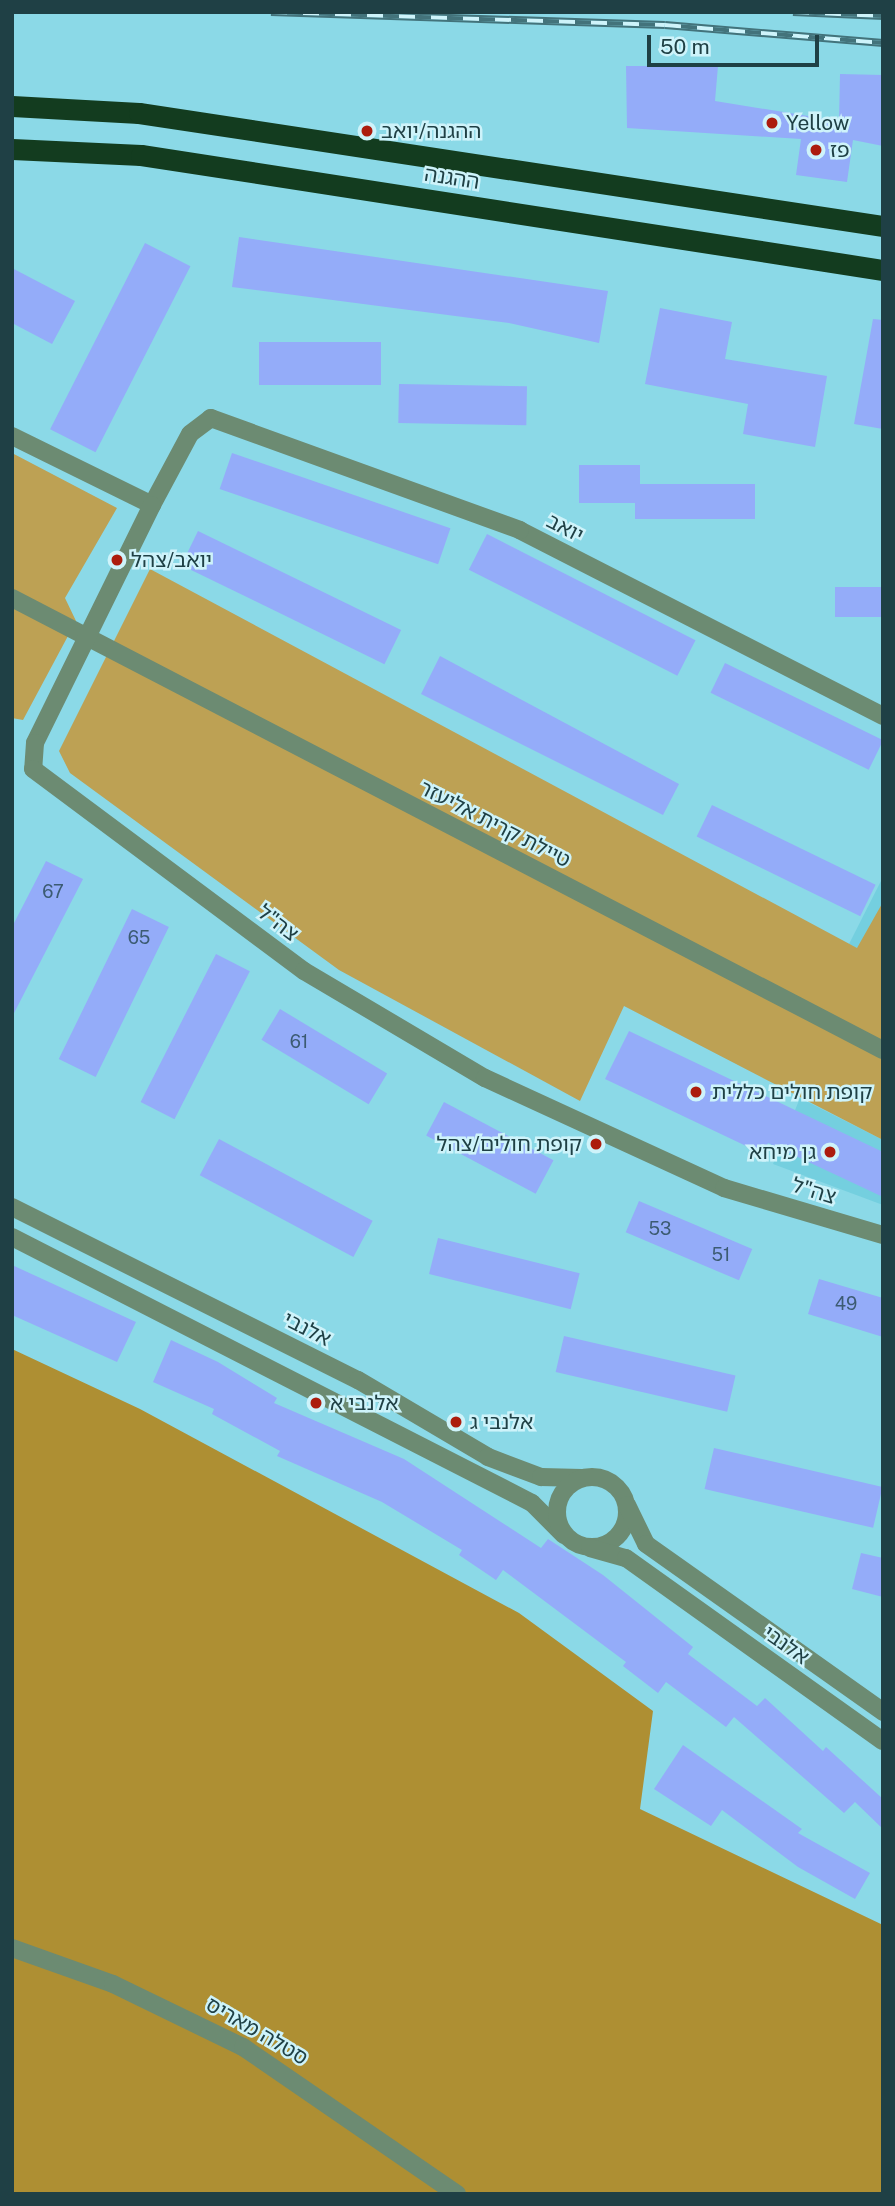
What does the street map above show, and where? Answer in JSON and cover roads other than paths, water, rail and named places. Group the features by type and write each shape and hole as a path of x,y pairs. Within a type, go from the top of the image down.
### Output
{"highway":[{"name":"ההגנה","path":"12,106 139,113 883,226"},
{"name":"ההגנה","path":"12,149 141,155 883,270"}],"street":[{"name":"צה\"ל","path":"211,418 190,434 152,505 35,743 33,769 304,971 485,1078 724,1188 883,1235"},
{"name":"יואב","path":"211,418 520,530 883,716"},
{"path":"12,436 152,505"},
{"name":"טיילת קרית אליעזר","path":"12,598 883,1050"},
{"name":"אלנבי","path":"12,1207 358,1380 488,1457 541,1477 582,1478"},
{"path":"12,1237 532,1503 564,1535 590,1548 619,1535 627,1505 610,1482 582,1478 558,1502 564,1535"},
{"name":"אלנבי","path":"627,1505 646,1544 883,1712"},
{"name":"אלנבי","path":"590,1548 626,1558 883,1741"},
{"name":"סטלה מאריס","path":"12,1948 113,1984 243,2047 457,2194"}],"railway":[{"path":"271,12 665,25 883,43"},
{"path":"793,12 883,16"}],"place":[{"name":"Yellow","path":"772,123"},
{"name":"ההגנה/יואב","path":"367,131"},
{"name":"פז","path":"816,150"},
{"name":"יואב/צהל","path":"117,560"},
{"name":"קופת חולים כללית","path":"696,1092"},
{"name":"קופת חולים/צהל","path":"596,1144"},
{"name":"גן מיחא","path":"830,1152"},
{"name":"אלנבי א","path":"316,1403"},
{"name":"אלנבי ג","path":"456,1422"}]}
